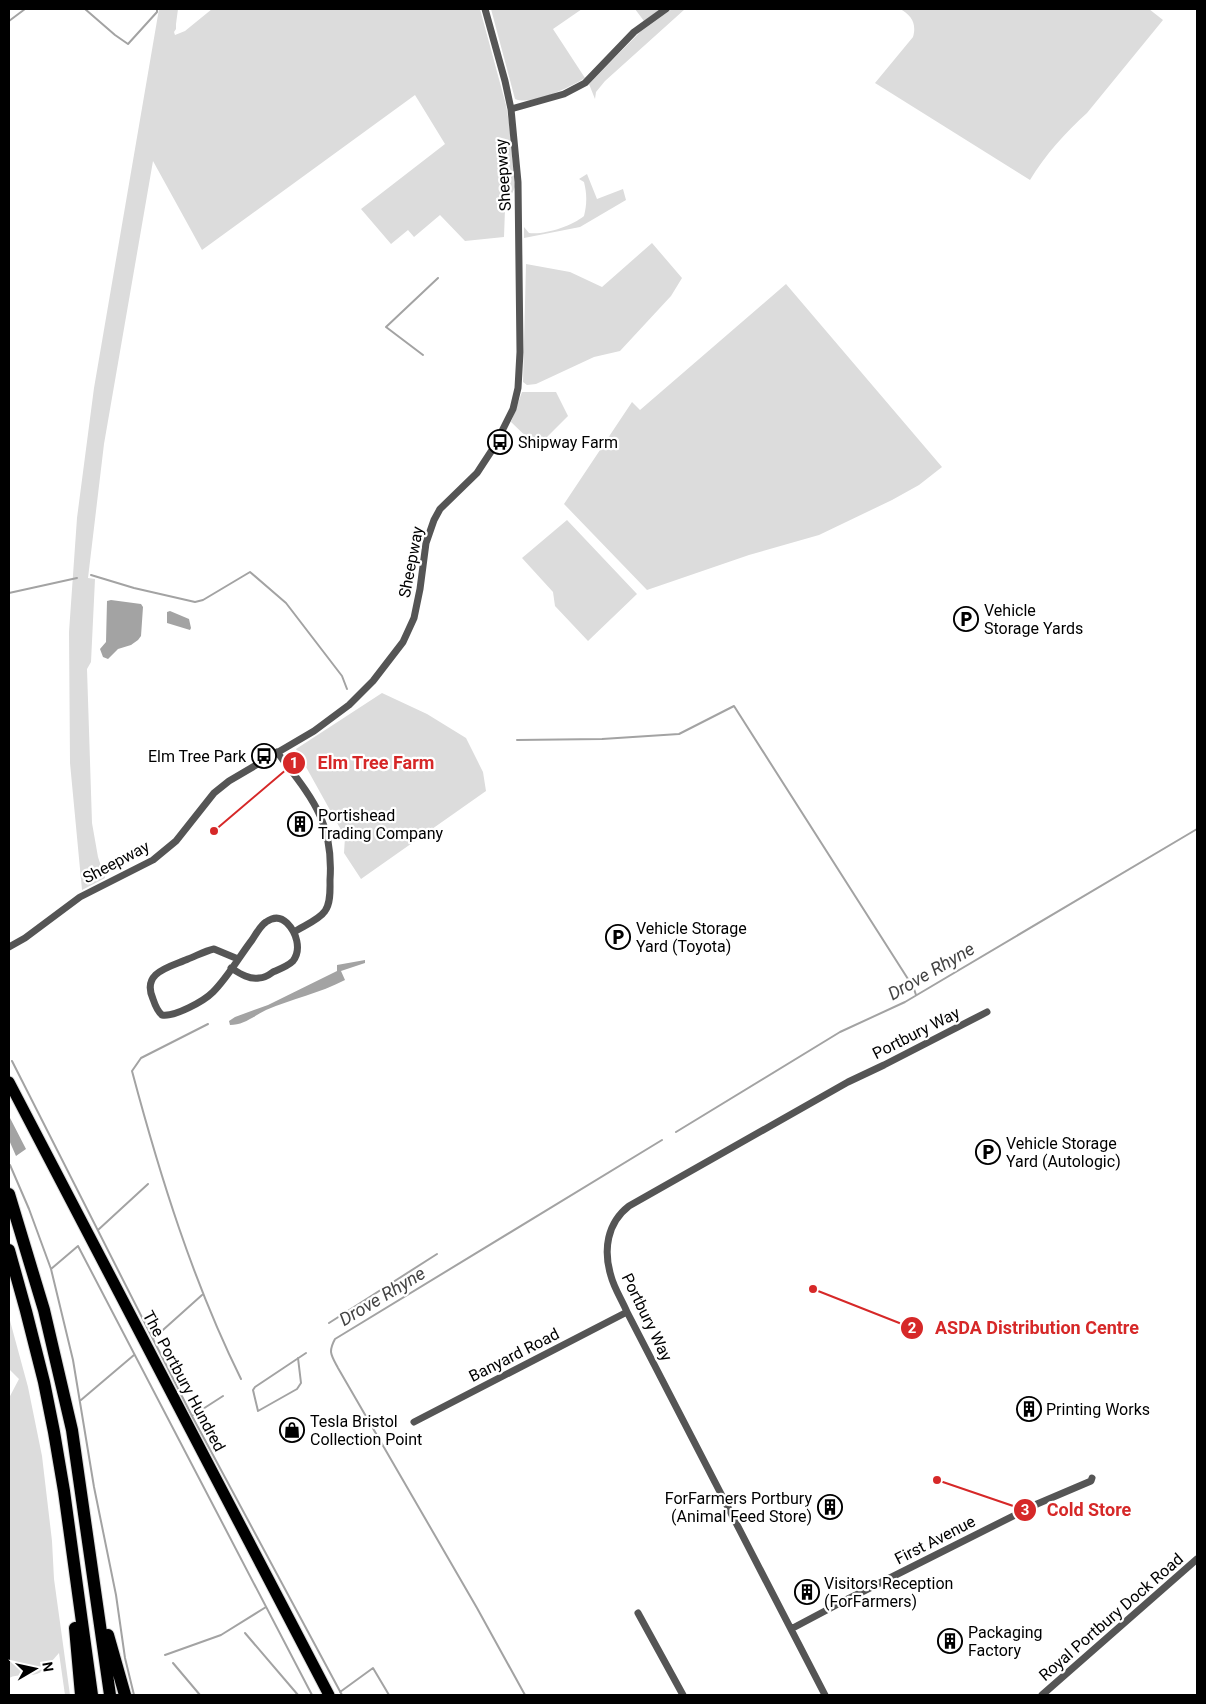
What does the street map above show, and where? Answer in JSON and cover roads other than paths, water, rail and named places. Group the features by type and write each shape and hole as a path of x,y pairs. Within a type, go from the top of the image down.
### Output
{"highway":[{"path":"9,1194 36,1281 58,1365 72,1430 110,1695"},
{"path":"9,1250 44,1382 64,1491 92,1695"},
{"path":"70,1542 81,1695"},
{"path":"97,1601 125,1695"}],"main road":[{"name":"The Portbury Hundred","path":"9,1082 329,1695"}],"street":[{"name":"Sheepway","path":"9,947 25,938 80,897 153,860 176,841 214,794 229,781 314,731 349,705 373,680 403,642 414,618 426,543 434,520 440,509 477,473 494,448 513,409 518,388 520,250 518,182 511,109 485,9"},
{"path":"511,109 564,94 585,82 634,32 666,9"},
{"path":"277,752 314,803 326,827 330,845 331,863 327,908 320,916 294,932"},
{"path":"231,968 244,975 260,978 285,967 294,959 296,954 297,944 294,932 281,918 267,921 238,959 231,968 219,986 203,1000 170,1015 162,1016 158,1011 150,986 154,976 161,970 210,950 218,950 238,959"},
{"name":"Portbury Way","path":"825,1695 627,1312 611,1277 607,1244 612,1227 620,1213 683,1174 848,1082 987,1012"},
{"name":"Banyard Road","path":"414,1422 627,1312"},
{"name":"First Avenue","path":"791,1630 840,1603 1037,1504 1091,1481 1092,1478"},
{"name":"Royal Portbury Dock Road","path":"1042,1695 1197,1559"},
{"path":"638,1613 684,1695"}],"waterway":[{"path":"9,21 25,9"},
{"path":"85,9 128,44 157,12 157,9"},
{"path":"423,355 386,327 438,278"},
{"path":"91,575 134,588 195,602 203,600 250,572 286,603 342,676 347,689"},
{"path":"9,593 77,578"},
{"path":"517,740 602,739 679,734 734,706 908,979"},
{"name":"Drove Rhyne","path":"676,1132 840,1032 905,1002 1197,829"},
{"name":"Drove Rhyne","path":"914,989 916,995"},
{"path":"208,1024 141,1058 132,1071 154,1150 179,1228 208,1305 241,1379"},
{"path":"12,1061 192,1416 342,1695"},
{"name":"Drove Rhyne","path":"525,1695 477,1608 338,1368 332,1357 331,1350 335,1339 662,1140"},
{"path":"10,1165 29,1209 51,1269 73,1360 94,1487 116,1595 125,1658 134,1695"},
{"path":"98,1230 148,1184"},
{"path":"51,1269 78,1246 312,1695"},
{"path":"329,1323 437,1254"},
{"path":"154,1338 202,1295"},
{"path":"298,1358 301,1383 297,1389 258,1411 253,1390 255,1387 306,1353"},
{"path":"81,1400 134,1355"},
{"path":"192,1416 223,1396"},
{"path":"165,1655 221,1635 266,1607"},
{"path":"245,1633 298,1695"},
{"path":"173,1663 200,1695"},
{"path":"340,1692 373,1668 389,1695"}],"place":[{"name":"Shipway Farm","path":"500,442"},
{"name":"Vehicle Storage Yards","path":"966,619"},
{"name":"Elm Tree Park","path":"264,756"},
{"name":"Portishead Trading Company","path":"300,824"},
{"name":"Elm Tree Farm","path":"214,831"},
{"name":"Vehicle Storage Yard (Toyota)","path":"618,937"},
{"name":"Vehicle Storage Yard (Autologic)","path":"988,1152"},
{"name":"ASDA Distribution Centre","path":"813,1289"},
{"name":"Printing Works","path":"1029,1409"},
{"name":"Tesla Bristol Collection Point","path":"292,1430"},
{"name":"Cold Store","path":"937,1480"},
{"name":"ForFarmers Portbury (Animal Feed Store)","path":"830,1507"},
{"name":"Visitors Reception (ForFarmers)","path":"807,1592"},
{"name":"Packaging Factory","path":"950,1641"}]}
